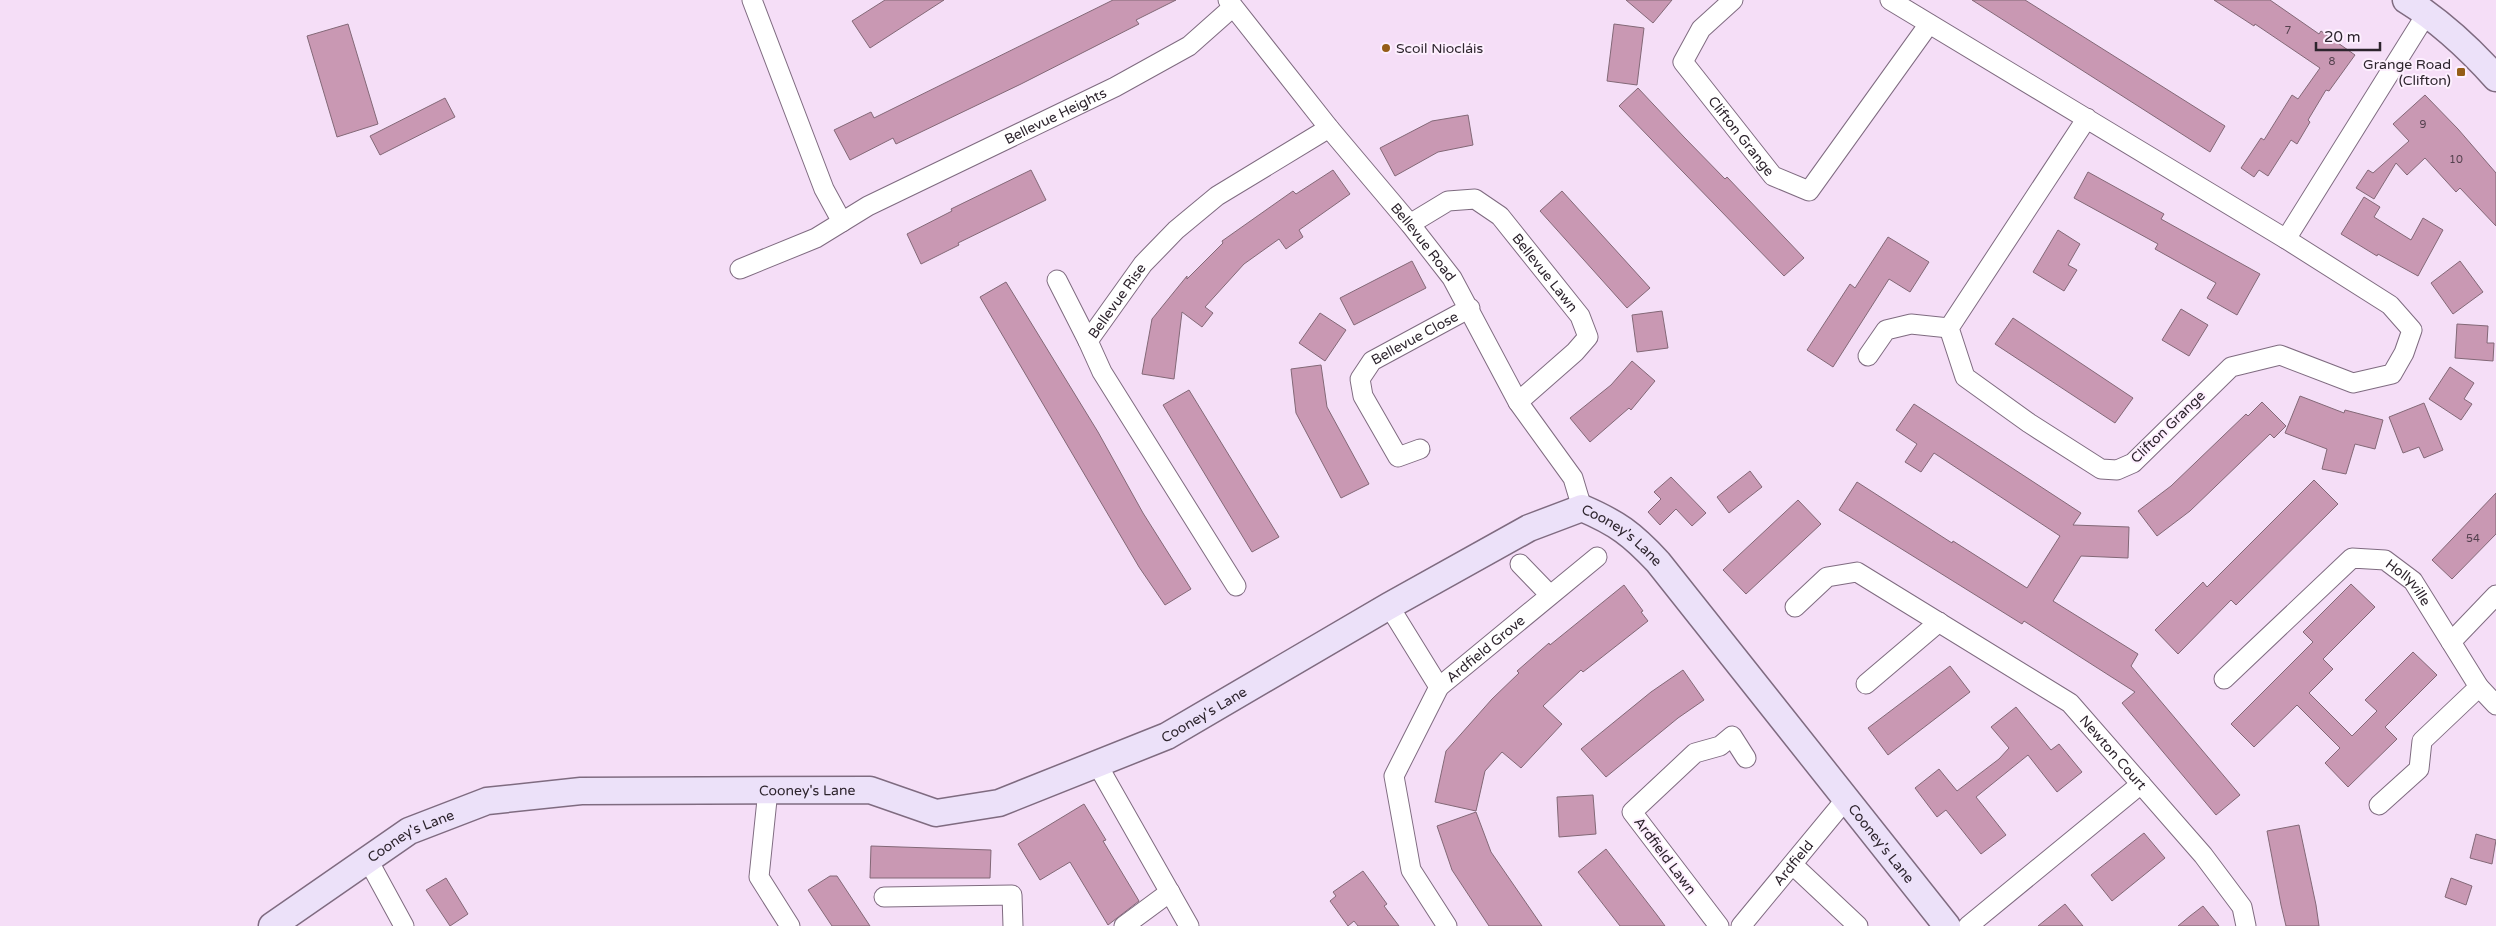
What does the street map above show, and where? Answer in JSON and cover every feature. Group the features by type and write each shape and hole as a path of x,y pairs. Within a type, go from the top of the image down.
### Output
{"street":[{"path":"752,0 824,189 842,222"},
{"name":"Clifton Grange","path":"1734,0 1701,29 1682,62 1773,176 1809,191 1929,24"},
{"name":"Clifton Grange","path":"1890,0 2286,238 2390,306 2412,330 2404,353 2392,374 2353,383 2280,354 2232,367 2133,463 2117,470 2101,469 2029,423 1965,377 1949,328"},
{"name":"Bellevue Heights","path":"740,269 816,238 868,206 1115,87 1189,46 1230,3"},
{"name":"Bellevue Road","path":"1230,3 1452,278 1470,308 1518,402 1573,478 1582,508"},
{"path":"2286,238 2417,6 2468,48 2496,78"},
{"path":"1868,356 1886,330 1911,324 1949,328 2087,118"},
{"name":"Bellevue Rise","path":"1236,586 1102,372 1088,341 1143,264 1176,230 1217,196 1329,128"},
{"name":"Bellevue Lawn","path":"1410,224 1448,201 1475,199 1500,216 1580,316 1588,337 1576,352 1518,402"},
{"path":"1057,280 1088,341"},
{"name":"Bellevue Close","path":"1420,448 1398,457 1364,396 1360,380 1372,361 1470,308"},
{"name":"Cooney's Lane","path":"272,926 409,832 487,801 581,791 870,790 936,813 999,803 1167,736 1389,606 1529,528 1582,508 1608,519 1632,534 1658,562 1947,926"},
{"name":"Ardfield Grove","path":"1447,926 1411,870 1394,776 1439,687 1597,556"},
{"name":"Hollyville","path":"2224,679 2352,558 2385,560 2413,581 2479,687 2496,705"},
{"path":"1520,564 1550,595"},
{"name":"Newton Court","path":"1795,607 1827,577 1857,572 2070,703 2203,855 2242,907 2246,926"},
{"path":"2452,642 2496,595"},
{"path":"1389,606 1439,687"},
{"path":"1866,684 1939,622"},
{"path":"2379,805 2419,769 2422,741 2479,687"},
{"name":"Ardfield Lawn","path":"1718,926 1632,812 1695,753 1720,746 1732,736 1746,758"},
{"path":"1098,764 1189,926"},
{"path":"1968,926 2141,784"},
{"path":"768,790 759,877 790,926"},
{"name":"Ardfield","path":"1741,926 1846,799"},
{"path":"368,860 404,926"},
{"path":"1793,865 1858,926"},
{"path":"1124,926 1170,892"},
{"path":"884,897 1012,895 1013,926"}],"building":[{"path":"885,0 944,0 870,48 852,21"},
{"path":"1113,0 1176,0 1136,20 1139,24 1021,84 896,144 893,138 850,160 834,130 871,112 874,118"},
{"path":"1626,0 1672,0 1653,23"},
{"path":"1972,0 2025,0 2225,126 2210,152"},
{"path":"2214,0 2270,0 2319,34 2321,31 2355,55 2329,91 2326,90 2308,120 2310,122 2297,144 2291,140 2268,176 2259,170 2254,177 2241,168 2261,138 2264,140 2292,95 2298,99 2320,68 2255,24 2254,26"},
{"path":"348,24 378,124 337,137 307,36"},
{"path":"1614,24 1644,28 1637,85 1607,81"},
{"path":"1638,88 1804,258 1784,276 1619,106"},
{"path":"2425,95 2458,129 2496,173 2496,226 2460,188 2456,192 2425,158 2407,175 2396,163 2374,199 2356,188 2368,170 2373,173 2409,141 2393,124"},
{"path":"445,98 455,117 380,155 370,136"},
{"path":"1468,115 1473,145 1438,152 1395,176 1380,148 1432,121"},
{"path":"1031,170 1046,200 958,243 959,245 921,264 907,234 952,211 951,209"},
{"path":"1333,170 1350,194 1299,230 1303,237 1286,249 1279,239 1244,264 1205,307 1213,313 1202,327 1182,312 1174,379 1142,374 1152,319 1187,276 1187,279 1223,243 1222,241 1293,191 1296,194"},
{"path":"2088,172 2164,214 2161,219 2260,274 2237,315 2207,298 2216,283 2155,249 2158,244 2074,198"},
{"path":"1562,191 1650,288 1627,308 1540,211"},
{"path":"2364,197 2380,207 2374,217 2411,240 2423,218 2443,230 2418,276 2378,254 2377,256 2341,234"},
{"path":"2058,230 2080,244 2068,265 2077,270 2064,291 2033,272"},
{"path":"1888,237 1929,262 1910,292 1889,279 1833,367 1807,350 1850,284 1855,288"},
{"path":"1412,261 1426,288 1354,325 1340,298"},
{"path":"2460,261 2483,292 2453,314 2431,283"},
{"path":"1006,282 1098,432 1143,513 1191,589 1165,605 1139,567 980,297"},
{"path":"2181,309 2208,325 2189,356 2162,340"},
{"path":"1662,311 1668,348 1637,352 1632,315"},
{"path":"1320,313 1346,330 1325,361 1299,343"},
{"path":"2013,318 2133,398 2115,423 1995,344"},
{"path":"2457,324 2488,326 2487,343 2494,343 2493,361 2455,358"},
{"path":"1632,361 1655,381 1631,410 1629,408 1590,442 1570,418 1611,385"},
{"path":"1321,365 1327,407 1369,484 1341,498 1296,413 1291,369"},
{"path":"2450,367 2474,383 2464,399 2472,404 2461,420 2429,399"},
{"path":"1189,390 1279,537 1252,552 1163,405"},
{"path":"2300,396 2344,413 2345,410 2383,420 2375,449 2355,444 2346,474 2322,469 2327,449 2285,433"},
{"path":"2262,402 2286,426 2274,438 2270,434 2190,511 2157,536 2138,511 2171,486 2246,414 2248,416"},
{"path":"2424,403 2443,450 2424,458 2419,447 2403,453 2389,417"},
{"path":"1914,404 2081,513 2073,525 2129,527 2128,558 2081,556 2053,601 2138,654 2131,666 2240,795 2216,815 2122,703 2135,692 2024,621 2022,624 1839,510 1857,482 2027,588 2060,536 1934,453 1921,472 1905,462 1917,444 1896,430"},
{"path":"1750,471 1762,487 1729,513 1717,497"},
{"path":"1671,477 1706,513 1692,526 1676,509 1660,525 1648,512 1661,499 1654,492"},
{"path":"2314,480 2338,504 2236,605 2231,600 2178,654 2155,630 2203,582 2207,587"},
{"path":"2496,493 2496,534 2452,579 2432,560"},
{"path":"1798,500 1821,524 1746,594 1723,570"},
{"path":"2351,584 2375,607 2323,659 2333,669 2309,693 2352,736 2377,711 2365,700 2413,652 2437,675 2385,727 2397,739 2348,787 2325,763 2340,748 2297,705 2254,747 2231,724 2313,642 2303,632"},
{"path":"1624,585 1648,621 1583,672 1581,670 1543,706 1562,724 1521,768 1502,752 1485,771 1476,811 1435,802 1446,751 1492,699 1519,673 1517,671 1549,643 1550,645"},
{"path":"1950,666 1970,692 1888,755 1868,728"},
{"path":"1683,670 1704,700 1678,718 1606,777 1581,749 1651,692"},
{"path":"2016,707 2051,750 2059,744 2082,772 2057,792 2028,755 1976,797 2006,835 1981,854 1946,810 1937,817 1915,788 1939,769 1957,791 1999,759 2009,748 1991,727"},
{"path":"1593,795 1596,834 1559,837 1557,797"},
{"path":"1084,804 1106,840 1103,841 1139,901 1108,925 1070,862 1040,880 1018,844"},
{"path":"1476,812 1491,852 1542,926 1489,926 1452,870 1437,826"},
{"path":"2299,825 2319,926 2286,926 2281,905 2267,831"},
{"path":"2144,833 2165,858 2112,901 2091,875"},
{"path":"2476,834 2496,840 2492,864 2470,858"},
{"path":"871,846 991,850 990,878 870,878"},
{"path":"1606,849 1665,926 1620,926 1578,872"},
{"path":"1363,871 1387,904 1384,906 1399,926 1358,926 1354,921 1348,926 1330,901 1336,896 1333,892"},
{"path":"830,876 837,876 870,926 832,926 808,890"},
{"path":"446,878 468,914 450,926 426,890"},
{"path":"2451,878 2472,886 2466,905 2445,897"},
{"path":"2065,904 2083,926 2038,926"},
{"path":"2203,906 2219,926 2178,926 2190,916"}],"place":[{"name":"Scoil Niocláis","path":"1386,48"},
{"name":"Grange Road (Clifton)","path":"2461,72"}]}
